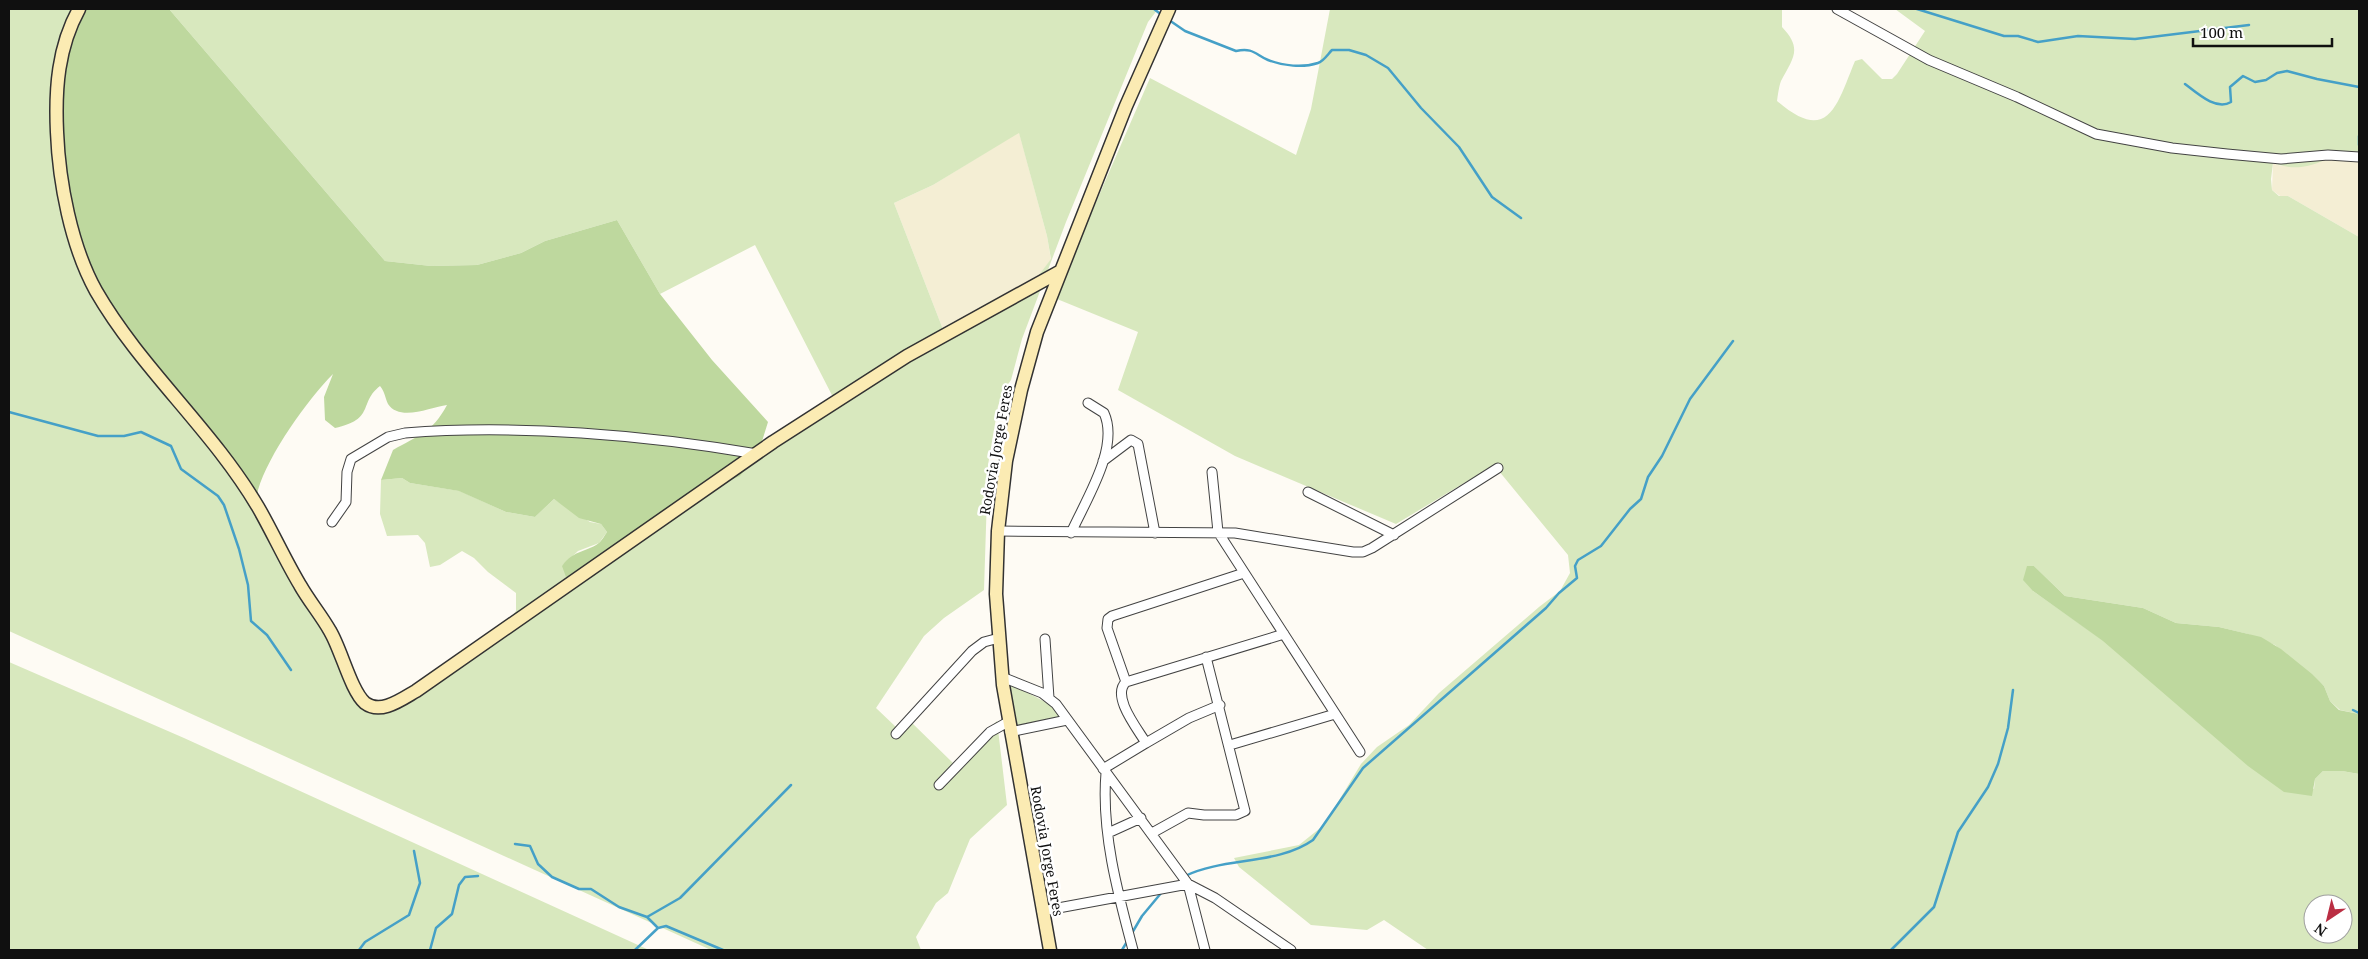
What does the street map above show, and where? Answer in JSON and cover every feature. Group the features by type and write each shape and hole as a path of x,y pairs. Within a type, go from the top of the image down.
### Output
{"street":[{"path":"79,9 67,34 61,54 56,117 60,174 65,197 89,275 104,304 241,480 264,517 299,584 331,632 356,689 365,702 374,706 386,706 416,691 756,454 907,356 1059,272"},
{"name":"Rodovia Jorge Feres","path":"1050,950 1009,727 1002,677 996,572 998,531 1006,462 1021,390 1037,332 1059,272 1126,106 1169,9"},
{"path":"1837,9 1922,56 2025,100 2096,134 2172,148 2281,159 2328,155 2359,157"},
{"path":"1071,533 1103,462 1108,446 1109,426 1104,413 1088,403"},
{"path":"332,522 346,502 348,466 351,459 388,437 405,433 525,431 685,443 756,454"},
{"path":"1103,462 1131,440 1138,444 1155,533"},
{"path":"998,531 1071,533 1218,532 1257,535 1353,552 1368,550 1394,535 1498,468"},
{"path":"1212,472 1218,532 1360,752"},
{"path":"1308,492 1394,535"},
{"path":"1126,682 1108,628 1110,617 1244,573"},
{"path":"1146,742 1120,698 1121,689 1126,682 1284,634"},
{"path":"896,734 972,651 984,642 999,638"},
{"path":"1046,639 1049,698"},
{"path":"1152,833 1188,812 1204,816 1236,815 1245,811 1220,705 1206,657"},
{"path":"1002,677 1049,698 1068,720 1188,884 1206,950"},
{"path":"1105,771 1146,742 1189,718 1220,705"},
{"path":"1230,745 1336,714"},
{"path":"939,785 990,732 1009,727 1068,720"},
{"path":"1105,771 1108,833 1119,897 1133,950"},
{"path":"1108,833 1141,818"},
{"path":"1042,911 1188,884 1215,898 1291,950"}],"shaded area":[{"path":"1019,132 1047,236 1051,260 1030,287 944,332 894,203 933,185"},
{"path":"2332,157 2350,158 2359,161 2359,237 2288,196 2280,196 2272,190 2273,163 2281,166"}],"green space":[{"path":"9,9 82,9 225,454 297,573 364,707 384,704 495,637 516,611 516,593 488,572 474,558 462,551 440,565 430,567 425,543 418,535 387,536 380,514 381,480 402,478 410,483 460,491 506,512 535,517 554,499 590,522 601,524 607,532 599,543 578,551 562,566 746,468 837,405 755,245 660,294 617,220 545,241 521,253 477,265 431,266 385,261 169,9 1158,9 1148,22 1066,222 1022,339 1011,380 1004,390 998,406 988,465 984,590 944,618 924,636 876,708 897,728 911,722 953,763 997,721 1007,805 970,839 948,893 936,903 916,937 921,950 711,950 9,631","holes":["1019,133 1047,236 1051,259 1030,287 944,332 894,203 933,185"]},
{"path":"82,9 169,9 385,261 431,266 477,265 521,253 545,241 617,220 660,294 712,360 768,422 759,451 740,476 704,491 603,561 566,577 562,566 567,560 571,556 596,545 604,537 607,532 601,524 579,518 554,499 535,517 506,512 459,491 410,483 402,478 381,480 393,450 418,437 430,428 447,405 416,412 400,412 388,404 380,386 373,392 365,410 356,420 335,428 325,420 324,397 333,374 301,412 270,461 258,490 259,509 151,372 75,243 57,159 63,68"},
{"path":"1330,9 1782,9 1782,27 1792,41 1794,54 1781,81 1777,101 1795,114 1809,120 1820,119 1829,114 1843,92 1855,61 1862,59 1882,79 1892,79 1897,74 1925,31 1895,9 2359,9 2359,161 2341,157 2298,167 2287,167 2273,163 2271,179 2272,190 2279,196 2288,196 2359,237 2359,714 2340,710 2330,701 2324,686 2275,645 2248,634 2219,627 2176,623 2143,608 2065,596 2034,566 2033,591 2314,789 2315,779 2323,771 2342,771 2359,774 2359,950 1428,950 1384,920 1367,930 1311,925 1239,867 1234,858 1299,845 1324,825 1361,764 1377,747 1409,725 1439,693 1560,591 1570,573 1568,555 1494,465 1396,524 1235,456 1118,390 1138,332 1057,299 1067,269 1150,78 1296,155 1311,109"},
{"path":"2027,566 2034,566 2065,596 2143,608 2176,623 2219,627 2261,637 2281,649 2324,686 2330,701 2339,710 2359,714 2359,774 2342,771 2323,771 2315,779 2312,796 2284,792 2248,766 2103,641 2033,591 2023,580"},
{"path":"9,662 184,738 649,950 9,950"},
{"path":"1005,681 1053,706 1063,718 1013,727"}],"waterway":[{"path":"1154,9 1163,16"},
{"path":"1917,9 2004,36 2018,36 2038,42 2078,36 2135,39 2249,25"},
{"path":"1169,20 1185,31 1236,51 1246,50 1254,52 1280,64 1300,66 1318,63 1332,50 1349,50 1366,55 1388,68 1421,108 1459,147 1492,197 1521,218"},
{"path":"2185,84 2207,100 2219,104 2231,102 2230,87 2243,76 2255,82 2266,80 2277,73 2287,71 2359,87"},
{"path":"2359,136 2359,145"},
{"path":"1185,876 1217,866 1284,854 1313,840 1363,768 1546,608 1559,593 1577,578 1575,566 1578,560 1601,546 1630,509 1641,499 1648,477 1662,456 1690,399 1733,341"},
{"path":"9,412 98,436 124,436 141,432 171,446 181,469 218,496 224,505 239,549 248,585 251,621 267,635 291,670"},
{"path":"1891,950 1934,907 1958,832 1988,787 1998,764 2008,728 2013,690"},
{"path":"2353,710 2359,713"},
{"path":"647,917 680,898 791,785"},
{"path":"515,844 530,846 538,864 552,877 579,889 591,889 619,907 647,917 658,928"},
{"path":"359,950 365,942 409,915 420,883 414,851"},
{"path":"430,950 436,928 452,914 459,885 465,877 478,876"},
{"path":"1132,933 1142,916 1162,892"},
{"path":"635,950 658,928 666,926 723,950"},
{"path":"1122,950 1128,940"}]}
